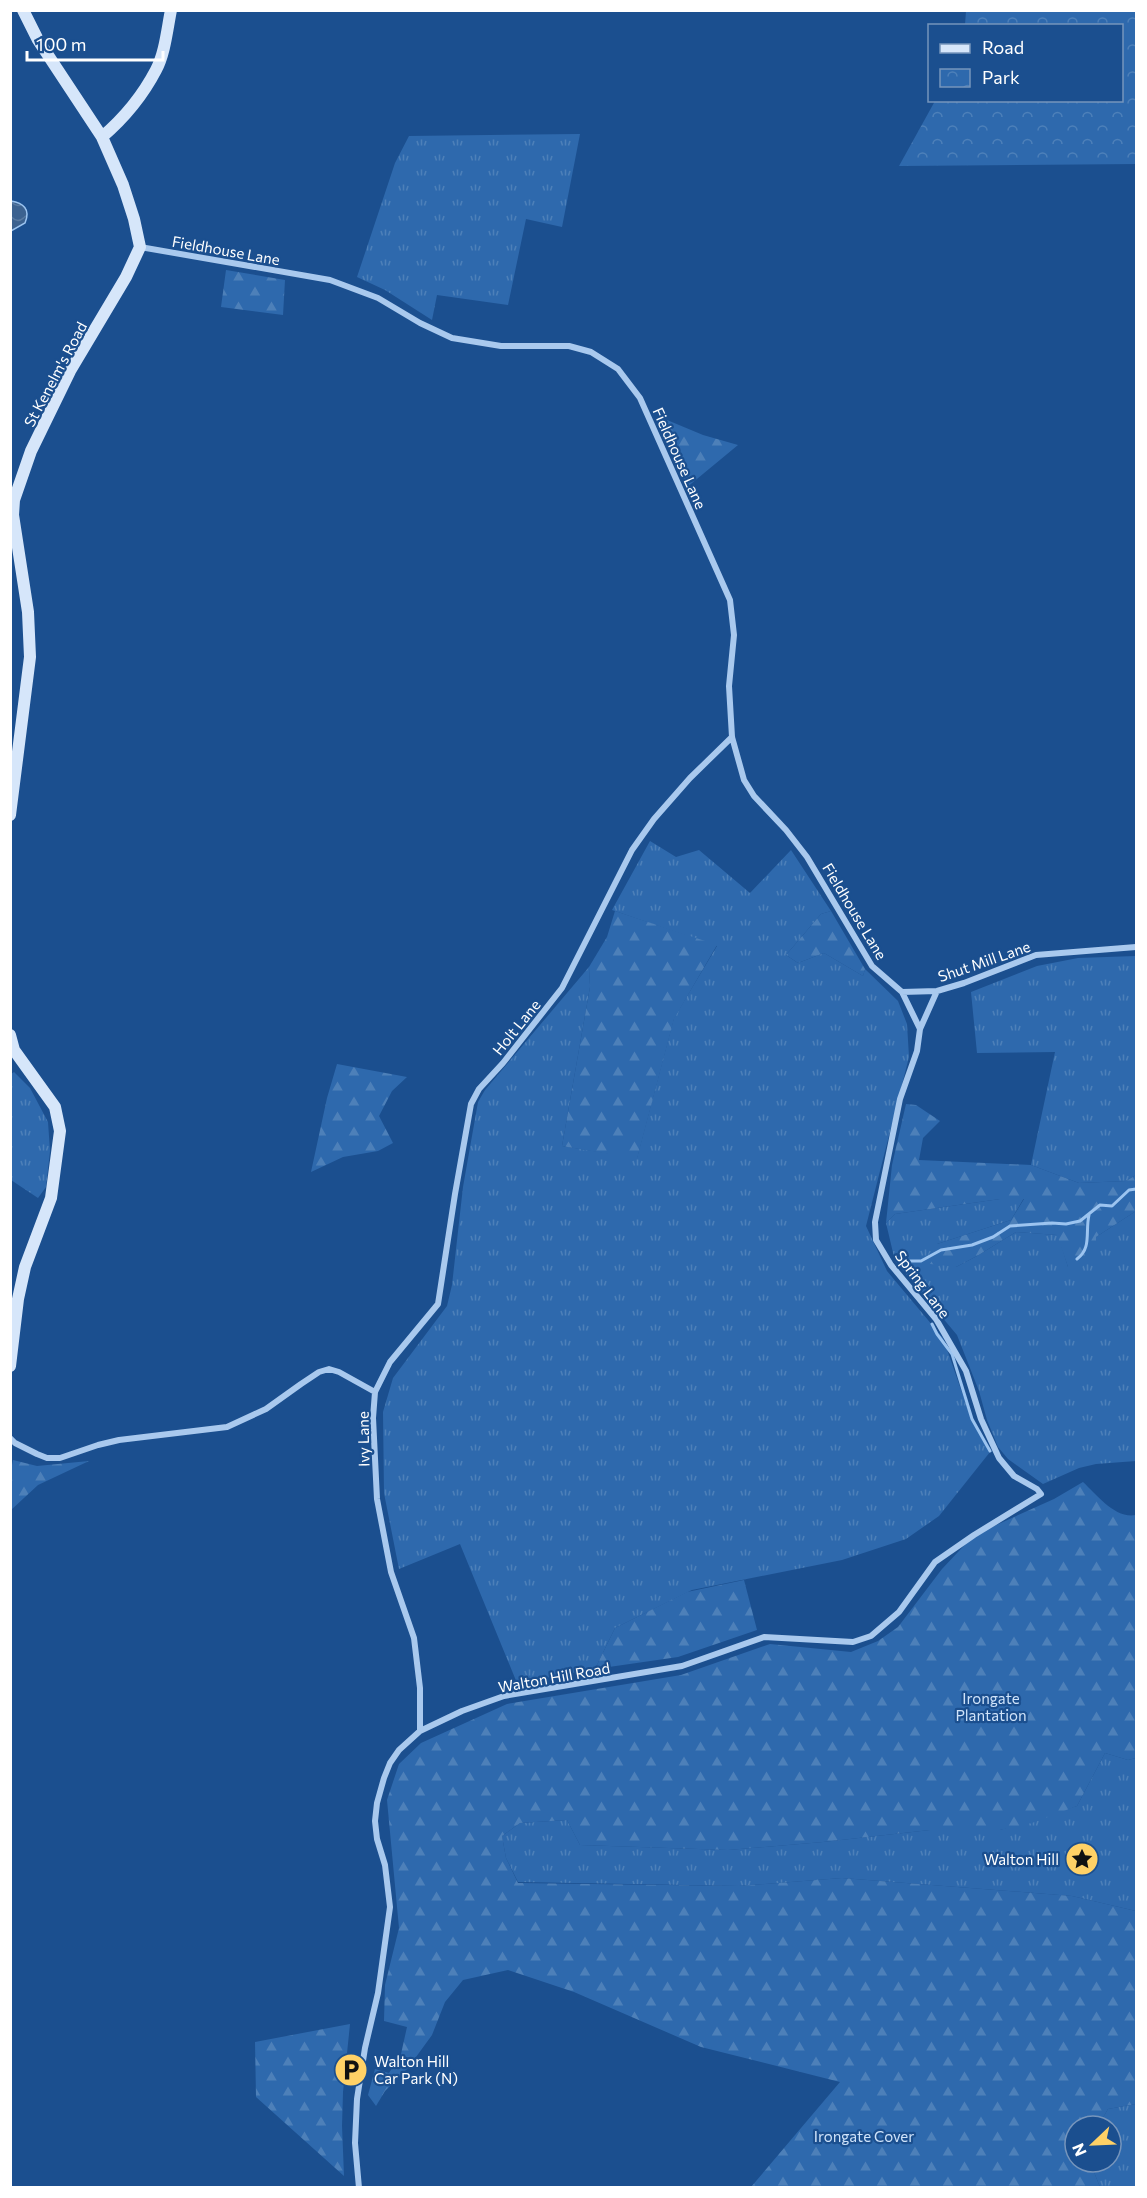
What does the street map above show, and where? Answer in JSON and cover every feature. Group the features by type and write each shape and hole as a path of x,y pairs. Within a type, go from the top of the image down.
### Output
{"street":[{"path":"23,10 38,40 102,137 123,185 140,247"},
{"path":"102,137 116,125 156,71 171,10"},
{"name":"Fieldhouse Lane","path":"140,247 330,280 378,298 420,323 452,338 501,345 569,346 591,352 618,369 640,398 730,600 734,635 729,686 732,737 739,767 753,796 786,830 807,857 872,966 902,992"},
{"name":"St Kenelm's Road","path":"10,815 30,657 28,612 13,515 14,500 27,459 70,371 126,277 140,247"},
{"name":"Holt Lane","path":"375,1392 390,1362 438,1304 454,1194 471,1104 479,1089 503,1063 562,988 632,850 654,819 690,778 732,737"},
{"name":"Shut Mill Lane","path":"902,992 938,991 1036,955 1137,947"},
{"name":"Spring Lane","path":"938,991 920,1029 917,1051 900,1099 874,1222 876,1240 891,1265 936,1319 966,1371 981,1419 999,1458 1014,1476 1037,1489 1041,1494"},
{"path":"902,992 920,1029"},
{"path":"10,1035 14,1050 55,1107 60,1131 51,1198 25,1267 18,1299 10,1366"},
{"name":"Ivy Lane","path":"10,1437 15,1443 37,1454 47,1458 60,1458 98,1444 119,1440 226,1427 266,1409 301,1383 329,1369 375,1392 373,1418 377,1499 391,1572 414,1638 420,1688 420,1731"},
{"name":"Walton Hill Road","path":"359,2187 355,2143 357,2099 365,2048 378,1993 390,1907 385,1865 377,1839 375,1821 380,1790 390,1763 399,1750 420,1731 462,1711 504,1696 682,1666 764,1637 853,1642 871,1636 899,1612 935,1562 1041,1494"}],"green space":[{"path":"966,11 1136,11 1136,164 899,166 934,102 1123,102 1123,24 965,24"},
{"path":"580,134 562,227 526,219 508,305 437,295 432,320 385,290 357,277 395,163 409,136"},
{"path":"226,270 285,280 283,315 221,307"},
{"path":"667,420 703,435 738,445 686,488"},
{"path":"650,841 676,857 699,850 750,893 791,850 831,911 821,914 786,955 798,963 824,953 863,976 865,969 898,1001 907,1024 909,1057 866,1226 887,1271 943,1338 972,1421 990,1452 939,1516 906,1539 842,1560 692,1590 615,1628 595,1669 517,1683 460,1544 399,1569 384,1493 383,1412 393,1378 447,1306 452,1285 463,1187 478,1102 485,1090 589,967 590,987 562,1146 637,1158 674,1018 717,946 612,910"},
{"path":"615,911 717,945 674,1019 637,1159 562,1146 590,987 589,967 607,937"},
{"path":"831,911 865,969 863,976 824,953 798,963 786,955 821,914"},
{"path":"1136,956 1136,1175 1126,1181 1079,1183 1031,1165 1055,1052 977,1053 971,992 1037,966 1078,958"},
{"path":"337,1064 407,1077 392,1091 379,1116 393,1143 378,1151 343,1157 311,1172 327,1098"},
{"path":"14,1072 30,1088 48,1122 50,1151 46,1187 38,1198 11,1180 10,1075"},
{"path":"906,1104 916,1105 940,1121 923,1138 919,1160 1031,1165 1079,1183 1126,1181 1136,1175 1136,1211 1096,1237 1096,1245 1079,1272 1068,1267 1057,1235 1016,1232 956,1267 922,1263 937,1244 1011,1220 1024,1199 1000,1199 895,1214 886,1223 892,1165"},
{"path":"1024,1198 1011,1220 937,1244 956,1267 1016,1232 1058,1235 1068,1267 1096,1237 1136,1211 1136,1461 1096,1464 1079,1468 1043,1484 1008,1459 998,1447 957,1335 895,1261 886,1223 895,1214 1000,1199"},
{"path":"13,1460 37,1466 89,1461 38,1485 11,1510"},
{"name":"Irongate Plantation","path":"1083,1482 1114,1510 1136,1515 1136,1758 1128,1760 1105,1753 1077,1806 1032,1823 1000,1830 930,1830 728,1850 580,1845 567,1820 520,1823 502,1836 506,1858 518,1883 739,1886 842,1878 1072,1896 1136,1911 1136,2104 1108,2109 1105,2114 1063,2114 1063,2174 1095,2174 1100,2187 751,2187 840,2082 701,2047 574,1992 508,1970 463,1980 445,2002 432,2035 408,2068 385,2091 376,2106 368,2095 375,2069 389,2073 401,2054 407,2027 384,2021 385,1985 399,1928 387,1800 399,1764 421,1743 507,1704 681,1675 770,1644 851,1652 878,1641 898,1627 942,1569 974,1535 1054,1499"},
{"path":"744,1580 757,1630 678,1657 595,1669 615,1628 687,1592"},
{"path":"1105,1753 1128,1760 1136,1758 1136,1911 1072,1896 842,1878 739,1886 518,1882 506,1858 502,1836 520,1823 567,1820 580,1845 728,1850 930,1830 1000,1830 1077,1806"},
{"path":"350,2024 343,2092 344,2176 256,2097 255,2042"},
{"path":"1136,2104 1136,2187 1100,2187 1095,2174 1123,2174 1123,2114 1105,2114 1108,2109"}],"water":[{"path":"11,201 25,208 27,218 25,223 11,231"}],"waterway":[{"path":"906,1265 910,1261 921,1261 941,1250 972,1245 993,1237 1010,1226 1066,1224 1080,1221 1100,1205 1112,1206 1129,1190 1136,1189"},
{"path":"1077,1259 1085,1250 1089,1215"},
{"path":"932,1324 952,1354 972,1419 990,1451"}],"place":[{"name":"Walton Hill","path":"1082,1859"},
{"name":"Walton Hill Car Park (N)","path":"351,2070"}],"park label":[{"name":"Irongate Cover","path":"864,2136"}]}
